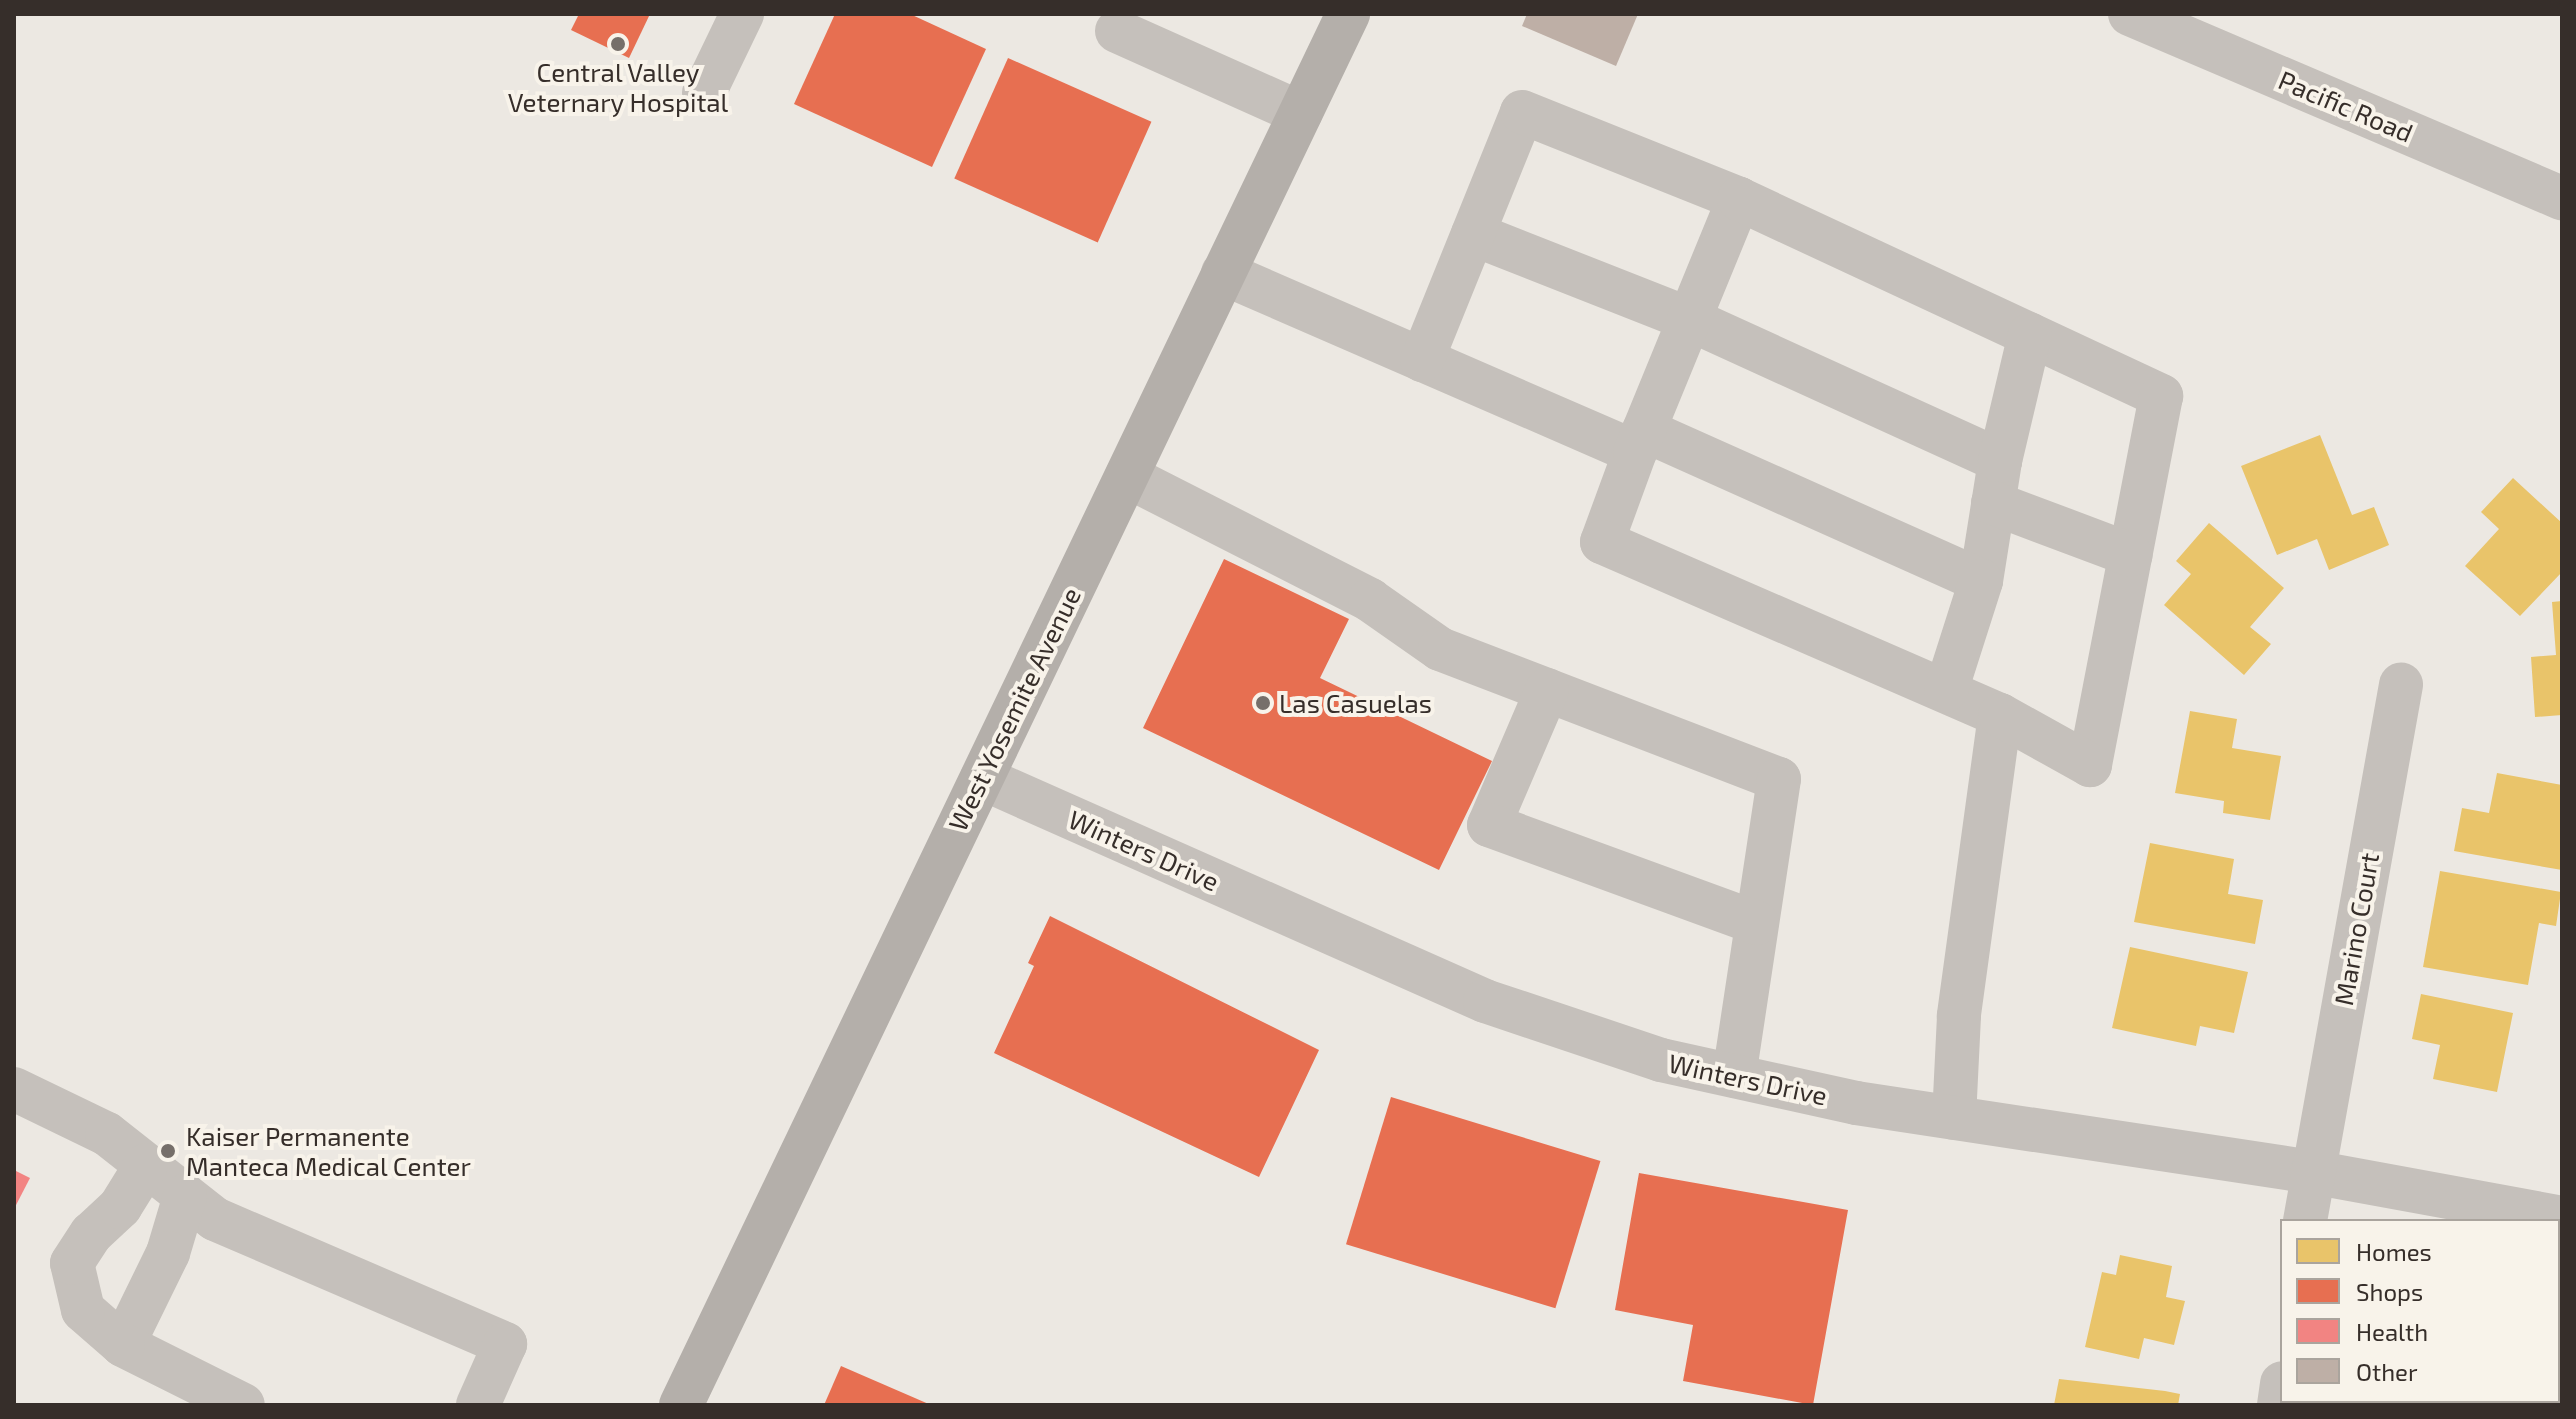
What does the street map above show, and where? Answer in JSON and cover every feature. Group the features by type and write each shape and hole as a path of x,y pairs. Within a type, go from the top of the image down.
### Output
{"main road":[{"name":"West Yosemite Avenue","path":"681,1405 1348,14"}],"street":[{"path":"704,93 742,14"},
{"name":"Pacific Road","path":"2130,14 2562,198"},
{"path":"1109,20 1300,113"},
{"path":"1422,360 1522,112 1739,199 2161,396 2090,765 2000,715 1602,542 1639,441 1739,199"},
{"path":"1473,234 1689,319 2000,461"},
{"path":"1223,273 1422,360 1639,441 1981,581"},
{"path":"1946,691 1981,581 2000,461 2030,334"},
{"path":"1127,476 1370,600 1440,649 1779,779 1734,1076"},
{"path":"1993,503 2131,555"},
{"name":"Marino Court","path":"2305,1219 2401,685"},
{"path":"1547,690 1489,825 1757,923"},
{"path":"1954,1118 1959,1016 2000,715"},
{"name":"Winters Drive","path":"982,778 1485,1001 1661,1060 1954,1118 2312,1172 2562,1218"},
{"path":"14,1089 107,1134 215,1219 505,1344 478,1405"},
{"path":"146,1165 120,1207 91,1234 72,1263 83,1310 123,1345 243,1405"},
{"path":"123,1345 168,1253 185,1196"}],"building: Homes":[{"path":"2320,435 2352,515 2374,507 2389,545 2329,570 2317,539 2277,555 2241,466"},
{"path":"2513,478 2562,523 2562,572 2520,616 2465,566 2499,529 2481,512"},
{"path":"2209,523 2284,588 2250,627 2271,644 2244,675 2164,605 2191,574 2176,561"},
{"path":"2562,601 2562,715 2535,717 2531,657 2556,655 2552,602"},
{"path":"2190,711 2237,719 2232,748 2281,756 2270,820 2223,813 2224,801 2175,793"},
{"path":"2497,773 2562,785 2562,870 2454,851 2462,808 2489,813"},
{"path":"2150,843 2234,859 2228,894 2263,900 2255,944 2134,922"},
{"path":"2440,871 2561,892 2556,926 2539,923 2528,985 2423,967"},
{"path":"2130,947 2248,972 2234,1033 2200,1026 2196,1046 2112,1028"},
{"path":"2421,994 2513,1013 2497,1092 2433,1079 2440,1045 2412,1039"},
{"path":"2120,1255 2172,1266 2166,1297 2185,1301 2174,1345 2144,1338 2139,1359 2085,1347 2102,1272 2116,1275"},
{"path":"2059,1379 2180,1394 2178,1405 2054,1405"},
{"path":"2338,1403 2435,1404 2344,1405"},
{"path":"2450,1403 2491,1403 2450,1405"}],"building: Shops":[{"name":"Central Valley Veternary Hospital","path":"579,14 650,14 629,58 571,30"},
{"path":"835,14 910,14 986,49 932,167 794,104"},
{"path":"1008,58 1151,122 1098,242 954,179"},
{"name":"Las Casuelas","path":"1224,559 1349,619 1320,678 1492,761 1439,870 1143,728"},
{"path":"1050,916 1319,1050 1259,1177 994,1053 1034,966 1028,963"},
{"path":"1391,1097 1600,1161 1555,1308 1346,1244"},
{"path":"1639,1173 1848,1210 1813,1405 1683,1381 1693,1325 1615,1310"},
{"path":"841,1366 931,1405 824,1405"}],"building: Health":[{"path":"14,1170 30,1178 14,1209"}],"building: Other":[{"path":"1527,14 1638,14 1616,66 1522,26"}],"place":[{"name":"Central Valley Veternary Hospital","path":"618,44"},
{"name":"Las Casuelas","path":"1263,703"},
{"name":"Kaiser Permanente Manteca Medical Center","path":"168,1151"}]}
